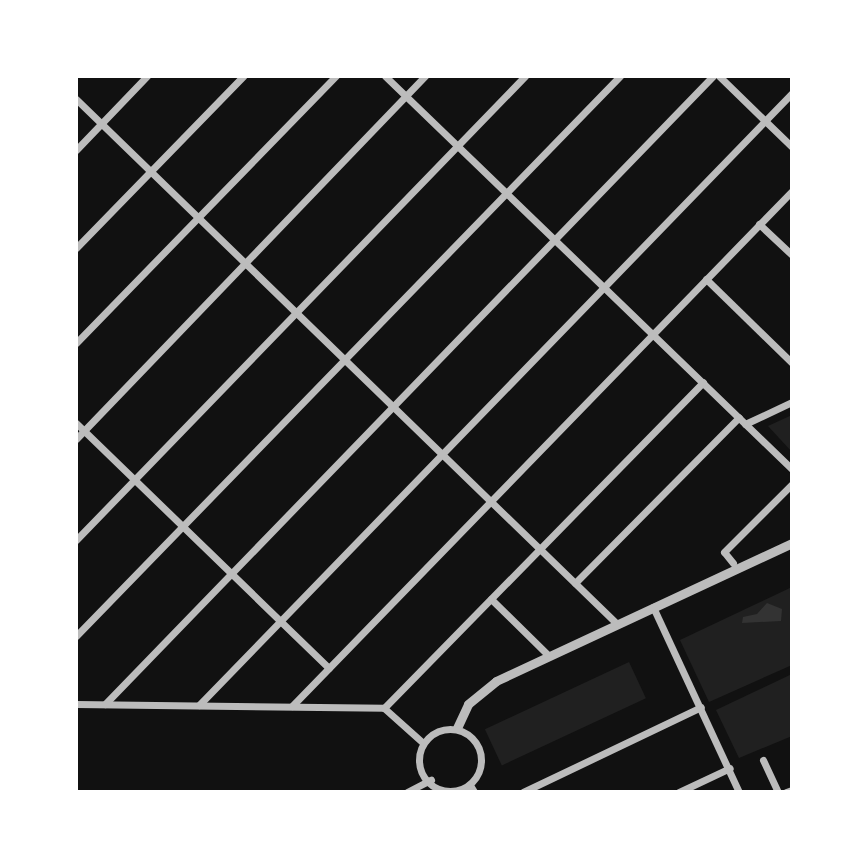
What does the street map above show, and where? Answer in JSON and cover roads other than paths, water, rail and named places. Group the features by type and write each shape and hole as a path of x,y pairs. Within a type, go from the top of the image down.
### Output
{"street":[{"path":"76,150 147,76"},
{"path":"76,248 243,76"},
{"path":"76,343 336,76"},
{"path":"385,76 792,469"},
{"path":"76,439 425,76"},
{"path":"76,540 525,76"},
{"path":"76,636 620,76"},
{"path":"105,704 713,76"},
{"path":"719,76 792,147"},
{"path":"199,705 792,93"},
{"path":"76,99 617,624"},
{"path":"292,706 792,191"},
{"path":"759,224 792,255"},
{"path":"706,279 792,363"},
{"path":"384,708 703,382"},
{"path":"745,424 792,402"},
{"path":"575,583 739,417"},
{"path":"76,423 329,668"},
{"path":"733,563 724,552 792,484"},
{"path":"457,728 479,692 549,656 792,543"},
{"path":"491,599 549,656"},
{"path":"653,607 739,792"},
{"path":"76,704 384,708 422,742"},
{"path":"523,792 701,707"},
{"path":"457,728 471,740 482,765 471,790 445,792 431,780 419,756 422,742 433,731 457,728"},
{"path":"763,760 778,792"},
{"path":"679,792 730,768"},
{"path":"407,792 431,780"},
{"path":"786,792 792,790"}]}
